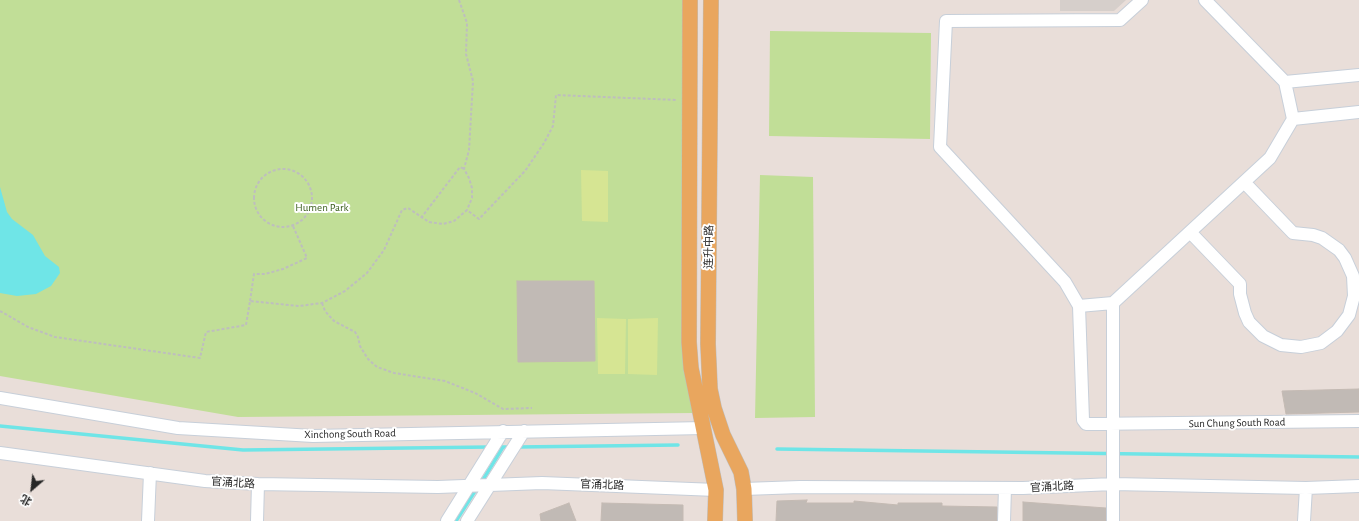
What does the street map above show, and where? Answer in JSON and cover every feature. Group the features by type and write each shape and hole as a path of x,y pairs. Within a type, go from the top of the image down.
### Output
{"main road":[{"name":"连升中路","path":"690,0 689,342 691,368 716,490 715,521"},
{"name":"连升中路","path":"711,0 708,344 710,389 714,408 723,435 740,472 744,489 745,521"}],"street":[{"path":"1142,0 1120,20 946,20 940,147 1065,282 1079,306 1113,303 1270,158 1292,119 1285,82 1206,0"},
{"path":"1285,82 1359,75"},
{"path":"1292,119 1359,112"},
{"path":"1190,232 1240,284 1240,294 1244,313 1249,322 1263,336 1281,345 1301,347 1321,343 1337,332 1349,316 1354,296 1353,276 1345,258 1339,250 1322,238 1308,234 1293,233 1244,182"},
{"path":"1113,303 1113,521"},
{"name":"Sun Chung South Road","path":"1079,306 1083,420 1086,424 1359,421"},
{"name":"Xinchong South Road","path":"0,398 178,428 312,436 521,436 704,428"},
{"path":"447,521 500,436"},
{"path":"467,521 521,436"},
{"name":"官涌北路","path":"0,453 205,481 258,484 469,486 542,483 716,490"},
{"path":"148,521 150,473"},
{"name":"官涌北路","path":"744,489 800,487 1005,488 1113,478 1306,488 1359,486"},
{"path":"257,521 258,484"},
{"path":"1004,521 1005,488"},
{"path":"1304,521 1306,488"}],"path":[{"path":"459,0 467,22 466,54 473,81 469,150 464,169"},
{"path":"467,210 479,219 525,171 544,143 553,126 556,95 678,100"},
{"path":"250,301 299,306 322,302 345,292 367,273 384,250 402,210 408,208 421,218 429,222 443,224 454,221 467,210 472,198 472,188 470,178 464,169 460,166 421,218"},
{"path":"284,169 293,171 301,176 311,191 312,200 309,210 304,217 293,226 277,226 268,223 260,216 255,207 253,197 255,188 266,174 275,170 284,169"},
{"path":"0,311 28,327 55,336 200,358 206,332 246,325 254,274 264,274 283,269 307,258 293,226"},
{"path":"322,302 325,311 334,321 355,332 360,346 368,359 377,367 394,373 445,381 475,393 503,409 532,408"}],"green space":[{"name":"Humen Park","path":"0,0 695,0 694,413 238,417 0,376"},
{"path":"770,31 931,33 930,139 769,136"},
{"path":"581,170 608,171 608,222 582,221"},
{"path":"760,175 813,177 815,417 755,418"},
{"path":"597,318 626,319 625,374 598,374"},
{"path":"658,318 657,375 628,374 628,319"}],"shaded area":[{"path":"1060,0 1126,0 1114,11 1060,11"}],"water":[{"path":"0,187 7,212 12,219 33,235 45,256 59,267 60,273 51,286 36,294 17,296 0,293"}],"building":[{"path":"517,281 594,281 595,361 518,362"},
{"path":"1359,389 1359,412 1286,414 1282,391"},
{"path":"807,500 806,503 854,503 854,501 898,505 898,503 942,503 942,506 997,507 997,521 776,521 777,501"},
{"path":"1023,502 1106,508 1106,521 1023,521"},
{"path":"569,503 576,521 541,521 540,514"},
{"path":"602,503 683,505 683,521 601,521"}],"waterway":[{"path":"0,426 243,450 490,447"},
{"path":"518,447 678,445"},
{"path":"496,447 510,447"},
{"path":"481,483 503,447"},
{"path":"777,449 1359,457"},
{"path":"456,521 477,488"}]}
